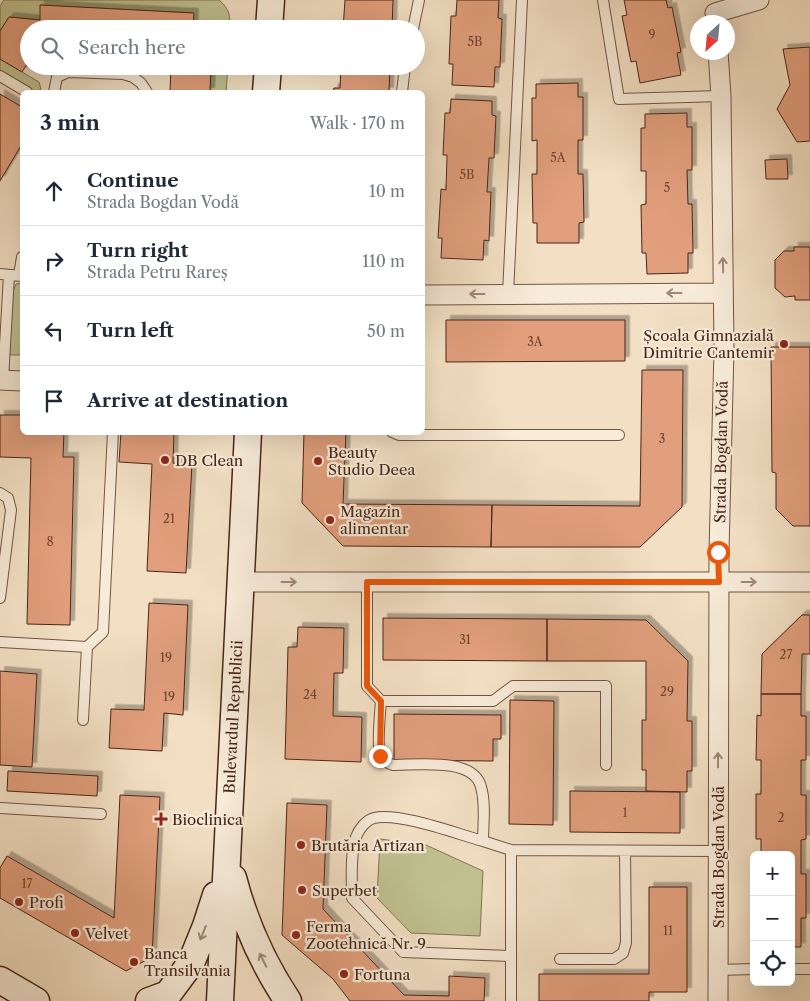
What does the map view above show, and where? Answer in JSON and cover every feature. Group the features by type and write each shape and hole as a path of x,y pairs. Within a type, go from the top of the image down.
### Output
{"street":[{"path":"270,20 271,0"},
{"path":"715,12 759,0"},
{"name":"Strada Bogdan Vodă","path":"718,1001 719,582 724,349 721,96 719,60"},
{"path":"266,90 267,75"},
{"path":"425,295 723,293"},
{"path":"2,380 20,381"},
{"name":"Bulevardul Republicii","path":"220,1001 248,435"},
{"path":"240,582 810,582"},
{"path":"149,1001 168,994 191,963 206,926 227,853"},
{"path":"227,853 238,898 252,939 271,975 288,1001"},
{"path":"0,980 35,1000"}],"lane":[{"path":"415,20 419,0"},
{"path":"508,294 522,0"},
{"path":"603,0 619,99 721,96"},
{"path":"55,90 58,77 62,75"},
{"path":"126,75 141,83 146,90"},
{"path":"402,90 404,75"},
{"path":"0,76 24,90"},
{"path":"2,380 4,275 20,276"},
{"path":"425,435 619,434"},
{"path":"0,642 87,647 104,632 113,435"},
{"path":"0,492 8,498 11,510 0,598"},
{"path":"367,582 367,686 381,701 380,756 387,763 454,765 475,776 481,785 483,796 483,842"},
{"path":"83,720 87,647"},
{"path":"381,701 493,702 513,686 606,686 606,765"},
{"path":"0,808 101,814"},
{"path":"511,956 403,952 352,898 354,846 360,828 375,818 407,819 511,850 718,851"},
{"path":"511,850 511,1001"},
{"path":"560,959 614,959 623,953 626,943 625,851"},
{"path":"718,970 750,969"},
{"path":"795,969 810,969"}],"green space":[{"path":"4,0 219,0 229,13 230,20 193,20 193,13 41,5 40,20 9,17 0,31 0,6"},
{"path":"0,59 20,71 20,75 27,75 39,82 41,89 32,90 0,71"},
{"path":"211,75 227,75 226,90 210,90"},
{"path":"20,283 20,355 9,355 13,291 16,284"},
{"path":"380,839 426,845 483,871 480,936 411,933 377,898"}],"building":[{"path":"345,0 393,0 392,20 344,20"},
{"path":"457,0 499,0 498,18 502,19 500,67 495,67 494,87 452,85 453,64 449,64 451,16 456,16"},
{"path":"624,0 666,0 668,8 672,7 681,52 677,53 681,75 640,83 636,61 631,62 622,16 627,15"},
{"path":"40,5 194,13 194,20 40,20"},
{"path":"9,17 40,20 20,20 20,71 0,59 0,31"},
{"path":"810,47 810,141 797,142 777,109 790,85 783,49"},
{"path":"171,75 211,75 210,90 170,90"},
{"path":"341,75 390,75 389,90 334,90 334,88 340,88"},
{"path":"578,83 578,97 583,97 583,140 578,140 578,174 583,174 584,222 579,223 579,243 537,243 537,223 533,223 532,174 537,174 537,140 532,141 532,98 536,98 536,84"},
{"path":"0,94 20,106 20,147 0,181"},
{"path":"451,99 492,101 492,115 496,116 494,158 489,158 487,192 491,192 489,241 484,240 483,260 441,258 442,238 438,238 441,189 446,190 447,155 443,155 445,113 450,113"},
{"path":"687,113 687,127 692,127 692,170 687,170 688,204 692,204 693,253 688,253 688,273 647,274 646,253 642,253 641,205 646,204 646,171 641,171 641,128 645,128 645,114"},
{"path":"787,159 788,179 766,179 765,160"},
{"path":"794,247 810,247 810,300 795,300 795,296 785,297 775,288 775,260 784,251 794,251"},
{"path":"446,320 625,320 625,361 446,362"},
{"path":"771,347 810,347 810,526 793,526 776,509 776,473 772,472"},
{"path":"642,370 683,370 682,507 640,547 491,547 492,505 640,506"},
{"path":"0,415 20,415 20,435 64,435 63,457 74,457 70,625 27,624 31,458 0,457"},
{"path":"121,435 174,435 173,463 192,464 186,573 147,571 152,464 119,462"},
{"path":"304,435 346,435 343,504 492,505 491,547 343,546 302,503"},
{"path":"149,603 188,605 183,715 164,713 162,751 109,748 111,709 144,710"},
{"path":"802,615 810,615 810,654 802,654 801,694 761,694 762,654"},
{"path":"383,618 547,619 547,661 383,660"},
{"path":"547,619 646,620 688,661 687,721 692,721 692,771 687,771 687,792 646,791 646,770 642,770 642,720 646,720 646,661 547,661"},
{"path":"298,627 344,628 343,673 334,673 333,716 362,717 361,762 285,759 288,647 297,647"},
{"path":"0,671 37,674 32,767 0,765"},
{"path":"761,694 801,694 801,716 806,716 806,760 801,760 801,795 806,795 806,839 801,840 801,874 806,874 806,918 801,918 801,947 795,947 795,851 761,851 761,839 756,839 756,794 761,794 761,760 756,760 757,715 761,716"},
{"path":"510,700 554,701 553,825 509,824"},
{"path":"394,714 501,715 501,739 493,739 493,761 394,760"},
{"path":"8,771 98,776 97,796 7,791"},
{"path":"570,791 680,792 680,833 570,832"},
{"path":"120,795 160,797 152,957 126,971 0,898 0,868 7,856 114,918"},
{"path":"287,803 327,805 323,909 404,995 449,996 449,976 485,978 484,1001 350,1001 333,979 282,935"},
{"path":"649,887 687,887 687,992 649,992 649,1001 539,1001 539,974 649,974"}],"place":[{"name":"Școala Gimnazială Dimitrie Cantemir","path":"784,344"},
{"name":"DB Clean","path":"165,460"},
{"name":"Beauty Studio Deea","path":"318,461"},
{"name":"Magazin alimentar","path":"330,520"},
{"name":"Bioclinica","path":"161,819"},
{"name":"Brutăria Artizan","path":"301,845"},
{"name":"Superbet","path":"302,890"},
{"name":"Profi","path":"19,902"},
{"name":"Velvet","path":"75,933"},
{"name":"Ferma Zootehnică Nr. 9","path":"296,935"},
{"name":"Banca Transilvania","path":"134,962"},
{"name":"Fortuna","path":"344,974"}],"route":[{"path":"380,756 381,701 367,686 367,582 719,582 718,552"}]}
